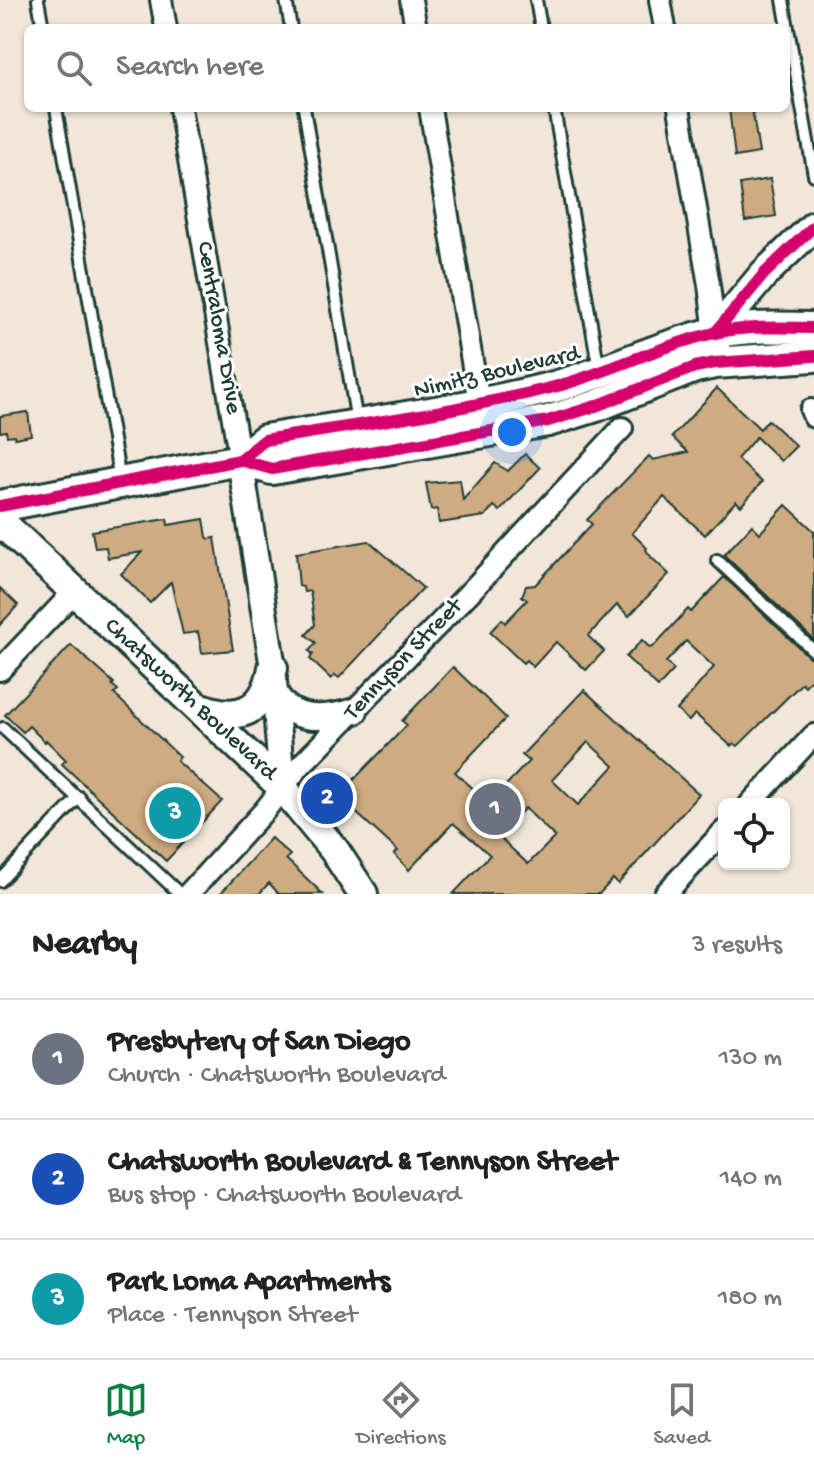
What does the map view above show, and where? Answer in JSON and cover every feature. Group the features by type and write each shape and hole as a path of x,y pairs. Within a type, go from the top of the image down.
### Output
{"main road":[{"path":"715,348 764,274 814,226"},
{"name":"Nimitz Boulevard","path":"0,506 240,460 272,469 521,427 596,406 695,367 715,348 756,328 814,328"},
{"name":"Nimitz Boulevard","path":"240,460 265,440 536,391 645,354 715,348 814,356"},
{"name":"Chatsworth Boulevard","path":"0,521 282,787 335,851 363,894"},
{"path":"199,707 225,715 246,711 260,700 274,681"}],"street":[{"path":"161,0 165,24"},
{"path":"411,0 415,24"},
{"path":"660,0 664,24"},
{"name":"Centraloma Drive","path":"181,112 274,681 282,787"},
{"path":"431,112 479,403"},
{"path":"680,112 715,348"},
{"name":"Tennyson Street","path":"188,894 265,810 282,787 622,428"},
{"path":"0,670 75,591"},
{"path":"274,681 289,710 307,717 332,717 355,711"},
{"path":"756,798 814,735"},
{"path":"665,894 718,837"}],"lane":[{"path":"38,0 42,24"},
{"path":"286,0 290,24"},
{"path":"536,0 540,24"},
{"path":"783,0 787,24"},
{"path":"790,40 814,175"},
{"path":"57,112 121,482"},
{"path":"305,112 358,424"},
{"path":"555,112 599,372"},
{"path":"717,560 814,651"},
{"path":"3,728 180,894"},
{"path":"0,881 79,797"}],"building":[{"path":"729,112 753,112 759,153 735,157"},
{"path":"770,179 776,216 745,221 740,184"},
{"path":"717,388 760,429 768,420 796,446 781,461 756,437 737,459 762,482 741,506 736,501 705,535 664,497 632,533 669,574 629,616 617,605 588,636 604,651 586,670 556,642 533,667 526,660 523,663 490,632 502,619 505,623 527,600 522,596 526,586 535,585 592,524 587,520 649,456 653,460 688,452 672,437"},
{"path":"28,412 31,435 15,438 14,435 7,436 6,431 0,432 0,416"},
{"path":"525,454 540,468 500,511 494,506 485,516 439,523 437,509 431,510 426,483 460,480 463,500 495,463 508,471"},
{"path":"786,505 814,531 814,640 724,555 752,525 760,533"},
{"path":"167,519 168,525 204,519 207,537 215,538 233,650 202,653 198,632 183,634 171,582 150,603 121,574 142,552 108,558 106,547 95,548 92,531"},
{"path":"369,541 423,588 339,678 335,675 331,679 310,659 313,654 309,651 316,643 306,635 315,625 310,591 304,592 303,587 299,586 296,553"},
{"path":"724,577 814,659 814,676 805,686 802,683 738,746 734,743 731,746 695,714 689,721 677,710 714,667 686,641 666,662 674,670 658,687 626,657 642,640 650,648 654,646 688,609 691,612"},
{"path":"0,588 18,605 0,625"},
{"path":"71,645 114,683 112,685 118,690 114,694 180,757 177,761 222,801 166,861 62,764 66,760 46,740 29,726 23,732 5,715"},
{"path":"453,667 506,718 455,772 489,803 529,761 522,755 584,690 699,794 618,884 613,879 599,894 453,894 490,855 453,823 409,870 394,854 398,851 338,796 407,725 402,721","holes":["588,742 614,766 578,805 552,780","525,808 555,837 528,864 498,836"]},
{"path":"271,838 290,855 286,859 323,894 279,894 269,883 259,894 220,894"}],"cycle path":[{"path":"715,333 764,274 814,226"},
{"path":"240,460 265,440 518,396 593,375 670,346 723,331 814,328"},
{"path":"0,506 240,460 272,469 548,421 596,406 695,367 814,356"}],"place":[{"name":"Chatsworth Boulevard & Tennyson Street","path":"327,798"},
{"name":"Presbytery of San Diego","path":"495,809"},
{"name":"Park Loma Apartments","path":"175,813"}]}
